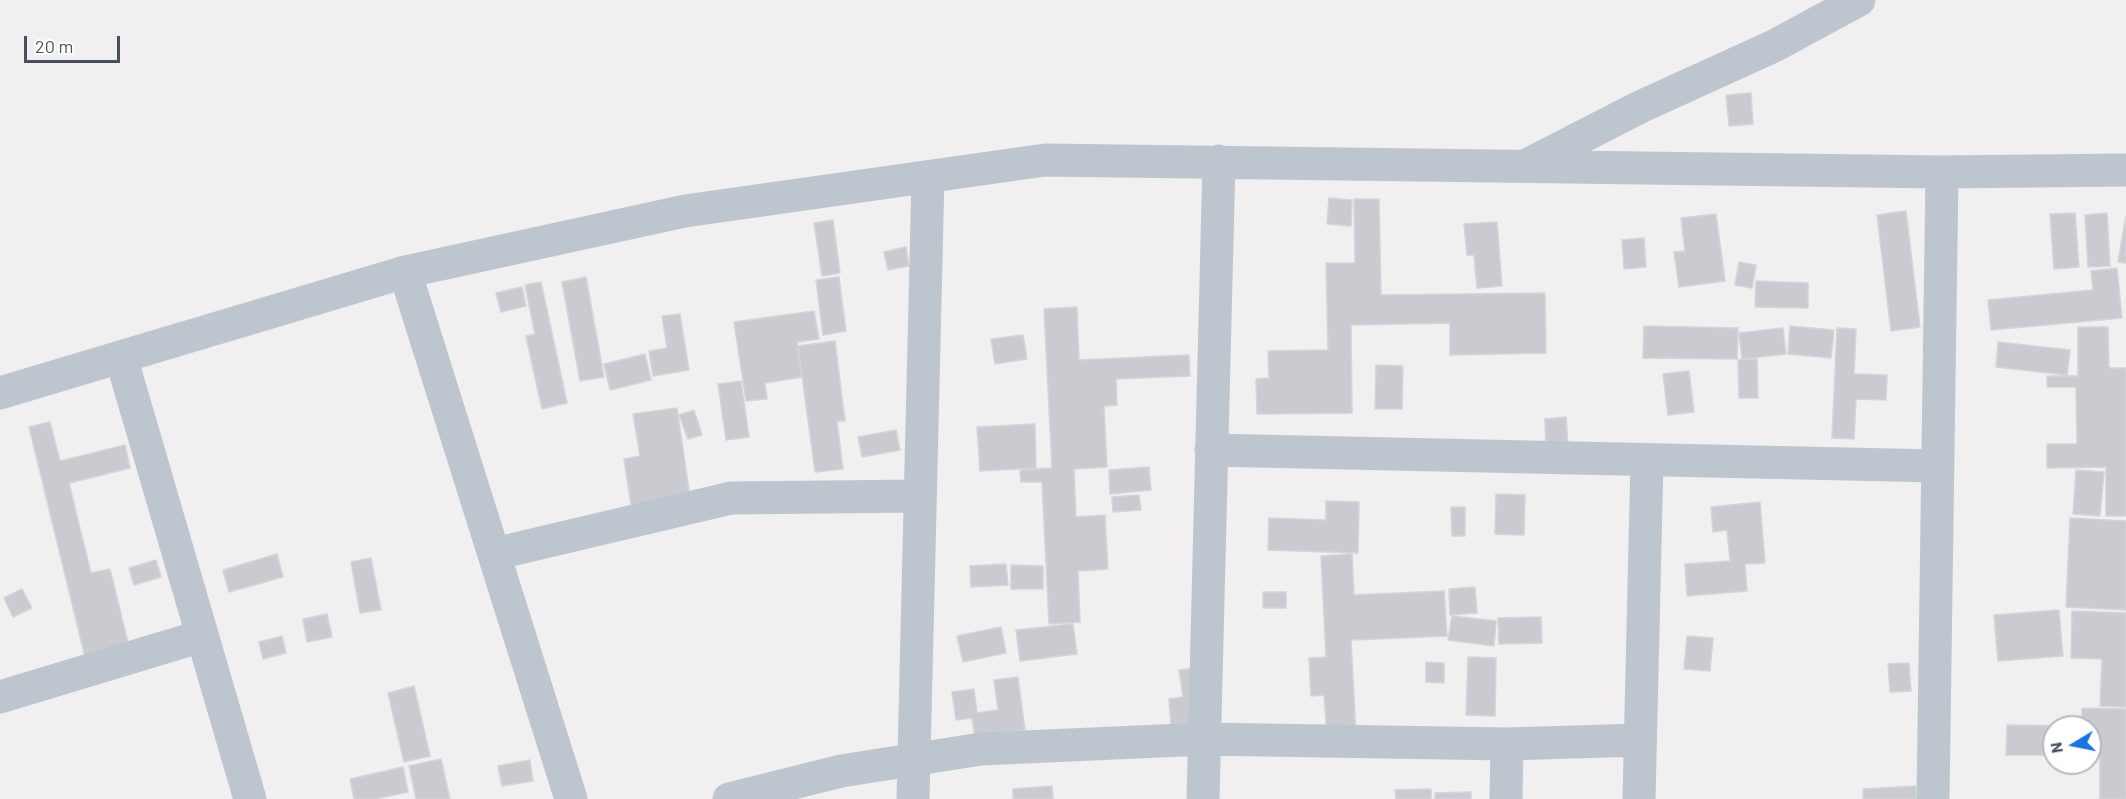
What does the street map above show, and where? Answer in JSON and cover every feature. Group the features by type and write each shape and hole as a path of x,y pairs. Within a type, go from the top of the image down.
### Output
{"street":[{"path":"1525,166 1640,107 1774,46 1859,0"},
{"path":"0,393 405,272 684,211 1045,160 1942,172 2126,170"},
{"path":"1203,799 1219,161"},
{"path":"1933,799 1942,172"},
{"path":"913,799 928,177"},
{"path":"405,272 571,799"},
{"path":"121,357 249,799"},
{"path":"1211,450 1938,466"},
{"path":"1639,799 1647,460"},
{"path":"494,554 731,498 920,496"},
{"path":"0,697 202,636"},
{"path":"729,799 841,771 981,748 1204,739 1507,744 1640,740"},
{"path":"1506,799 1507,744"}],"building":[{"path":"1751,93 1753,124 1729,126 1726,95"},
{"path":"1329,198 1352,200 1351,226 1327,224"},
{"path":"1354,199 1379,199 1381,295 1545,293 1546,353 1450,355 1450,323 1351,325 1352,413 1257,414 1256,379 1269,378 1268,351 1328,350 1326,263 1355,263"},
{"path":"1906,211 1920,327 1891,331 1877,215"},
{"path":"2075,213 2079,267 2054,269 2050,214"},
{"path":"2107,213 2110,266 2088,267 2085,215"},
{"path":"1716,214 1725,281 1679,287 1674,252 1685,251 1681,218"},
{"path":"2126,216 2126,263 2118,262"},
{"path":"833,220 840,273 822,276 814,223"},
{"path":"1497,222 1502,286 1477,288 1474,255 1467,255 1464,224"},
{"path":"1644,238 1646,267 1624,269 1622,240"},
{"path":"906,247 909,266 888,270 884,252"},
{"path":"1739,262 1756,265 1752,288 1735,285"},
{"path":"2117,268 2122,318 1991,330 1988,300 2093,290 2091,271"},
{"path":"586,277 604,377 580,381 562,282"},
{"path":"839,277 846,331 823,335 816,280"},
{"path":"1756,281 1808,283 1808,308 1755,307"},
{"path":"541,282 567,403 542,409 526,336 535,334 525,285"},
{"path":"522,287 526,306 501,312 496,293"},
{"path":"1077,307 1079,360 1189,355 1190,376 1116,379 1117,405 1104,406 1107,467 1074,469 1076,517 1105,515 1108,569 1078,571 1080,622 1049,624 1042,482 1021,482 1020,470 1052,468 1044,309"},
{"path":"814,311 819,339 797,342 802,377 765,383 767,399 746,401 734,322"},
{"path":"680,314 689,370 653,376 649,351 667,348 662,316"},
{"path":"1644,326 1738,328 1737,359 1643,358"},
{"path":"1790,326 1834,330 1831,358 1788,354"},
{"path":"2078,327 2108,327 2109,368 2126,368 2126,516 2106,516 2106,467 2047,468 2047,444 2077,444 2076,387 2047,387 2047,376 2078,376"},
{"path":"1783,328 1786,354 1742,359 1739,333"},
{"path":"1837,328 1856,329 1854,374 1887,375 1886,400 1856,399 1854,439 1832,438"},
{"path":"1023,335 1027,359 995,364 991,339"},
{"path":"835,341 845,421 837,421 843,469 815,472 798,346"},
{"path":"1998,342 2070,350 2067,375 1996,367"},
{"path":"645,354 651,380 610,390 604,364"},
{"path":"1757,359 1758,398 1739,398 1738,360"},
{"path":"1376,365 1403,366 1402,409 1375,409"},
{"path":"1689,371 1694,412 1668,415 1663,374"},
{"path":"741,381 749,437 726,440 718,384"},
{"path":"677,408 690,497 631,505 624,459 640,456 633,414"},
{"path":"694,410 702,435 688,439 679,415"},
{"path":"1566,417 1568,445 1546,447 1545,419"},
{"path":"50,422 60,461 125,445 130,468 69,483 91,573 110,569 131,655 87,665 29,427"},
{"path":"1035,424 1036,468 980,471 977,427"},
{"path":"896,430 900,450 862,457 858,437"},
{"path":"1149,467 1151,490 1110,494 1109,470"},
{"path":"2076,470 2104,472 2100,516 2073,514"},
{"path":"1496,494 1525,495 1524,535 1495,534"},
{"path":"1139,495 1141,510 1113,512 1112,497"},
{"path":"1326,501 1359,502 1358,553 1268,550 1269,518 1326,520"},
{"path":"1760,502 1765,563 1745,564 1747,591 1687,596 1685,564 1730,561 1727,530 1713,532 1711,507"},
{"path":"1451,507 1465,507 1465,536 1452,536"},
{"path":"2070,518 2126,521 2126,610 2066,607"},
{"path":"277,554 283,577 229,592 223,570"},
{"path":"1352,554 1354,595 1444,591 1447,636 1351,640 1356,735 1327,736 1324,695 1311,696 1309,658 1326,657 1321,556"},
{"path":"371,558 381,610 360,613 351,562"},
{"path":"156,560 161,577 134,585 129,568"},
{"path":"1006,564 1008,585 971,587 970,566"},
{"path":"1011,565 1043,566 1043,589 1011,589"},
{"path":"1475,587 1477,613 1450,615 1449,589"},
{"path":"22,589 32,608 13,617 4,598"},
{"path":"1263,592 1286,592 1286,608 1263,608"},
{"path":"2059,610 2063,656 1998,661 1994,615"},
{"path":"2072,611 2126,613 2126,707 2100,706 2102,659 2071,658"},
{"path":"327,614 332,637 307,642 303,619"},
{"path":"1452,616 1496,621 1494,646 1448,640"},
{"path":"1541,617 1542,643 1499,644 1498,618"},
{"path":"1073,624 1077,654 1020,661 1016,630"},
{"path":"1001,627 1006,653 963,662 957,636"},
{"path":"282,636 286,653 263,659 259,642"},
{"path":"1687,636 1713,638 1710,671 1684,669"},
{"path":"1468,657 1496,658 1495,716 1466,715"},
{"path":"1426,662 1444,663 1444,683 1426,682"},
{"path":"1909,663 1911,691 1890,692 1888,664"},
{"path":"1194,668 1200,723 1171,726 1169,699 1183,697 1179,670"},
{"path":"1018,677 1025,730 975,737 972,718 956,720 952,692 974,689 977,713 998,710 994,680"},
{"path":"414,686 430,756 404,762 388,693"},
{"path":"2082,708 2126,709 2126,799 2100,799 2102,715 2082,715"},
{"path":"2007,725 2042,725 2042,755 2006,755"},
{"path":"441,759 450,799 416,799 409,766"},
{"path":"530,760 533,781 502,786 498,766"},
{"path":"403,767 408,792 375,799 354,799 350,779"},
{"path":"1052,786 1053,799 1013,799 1013,789"},
{"path":"1916,786 1916,799 1863,799 1863,789"},
{"path":"1431,789 1431,799 1396,799 1395,790"},
{"path":"1471,792 1471,799 1435,799 1435,793"}]}
